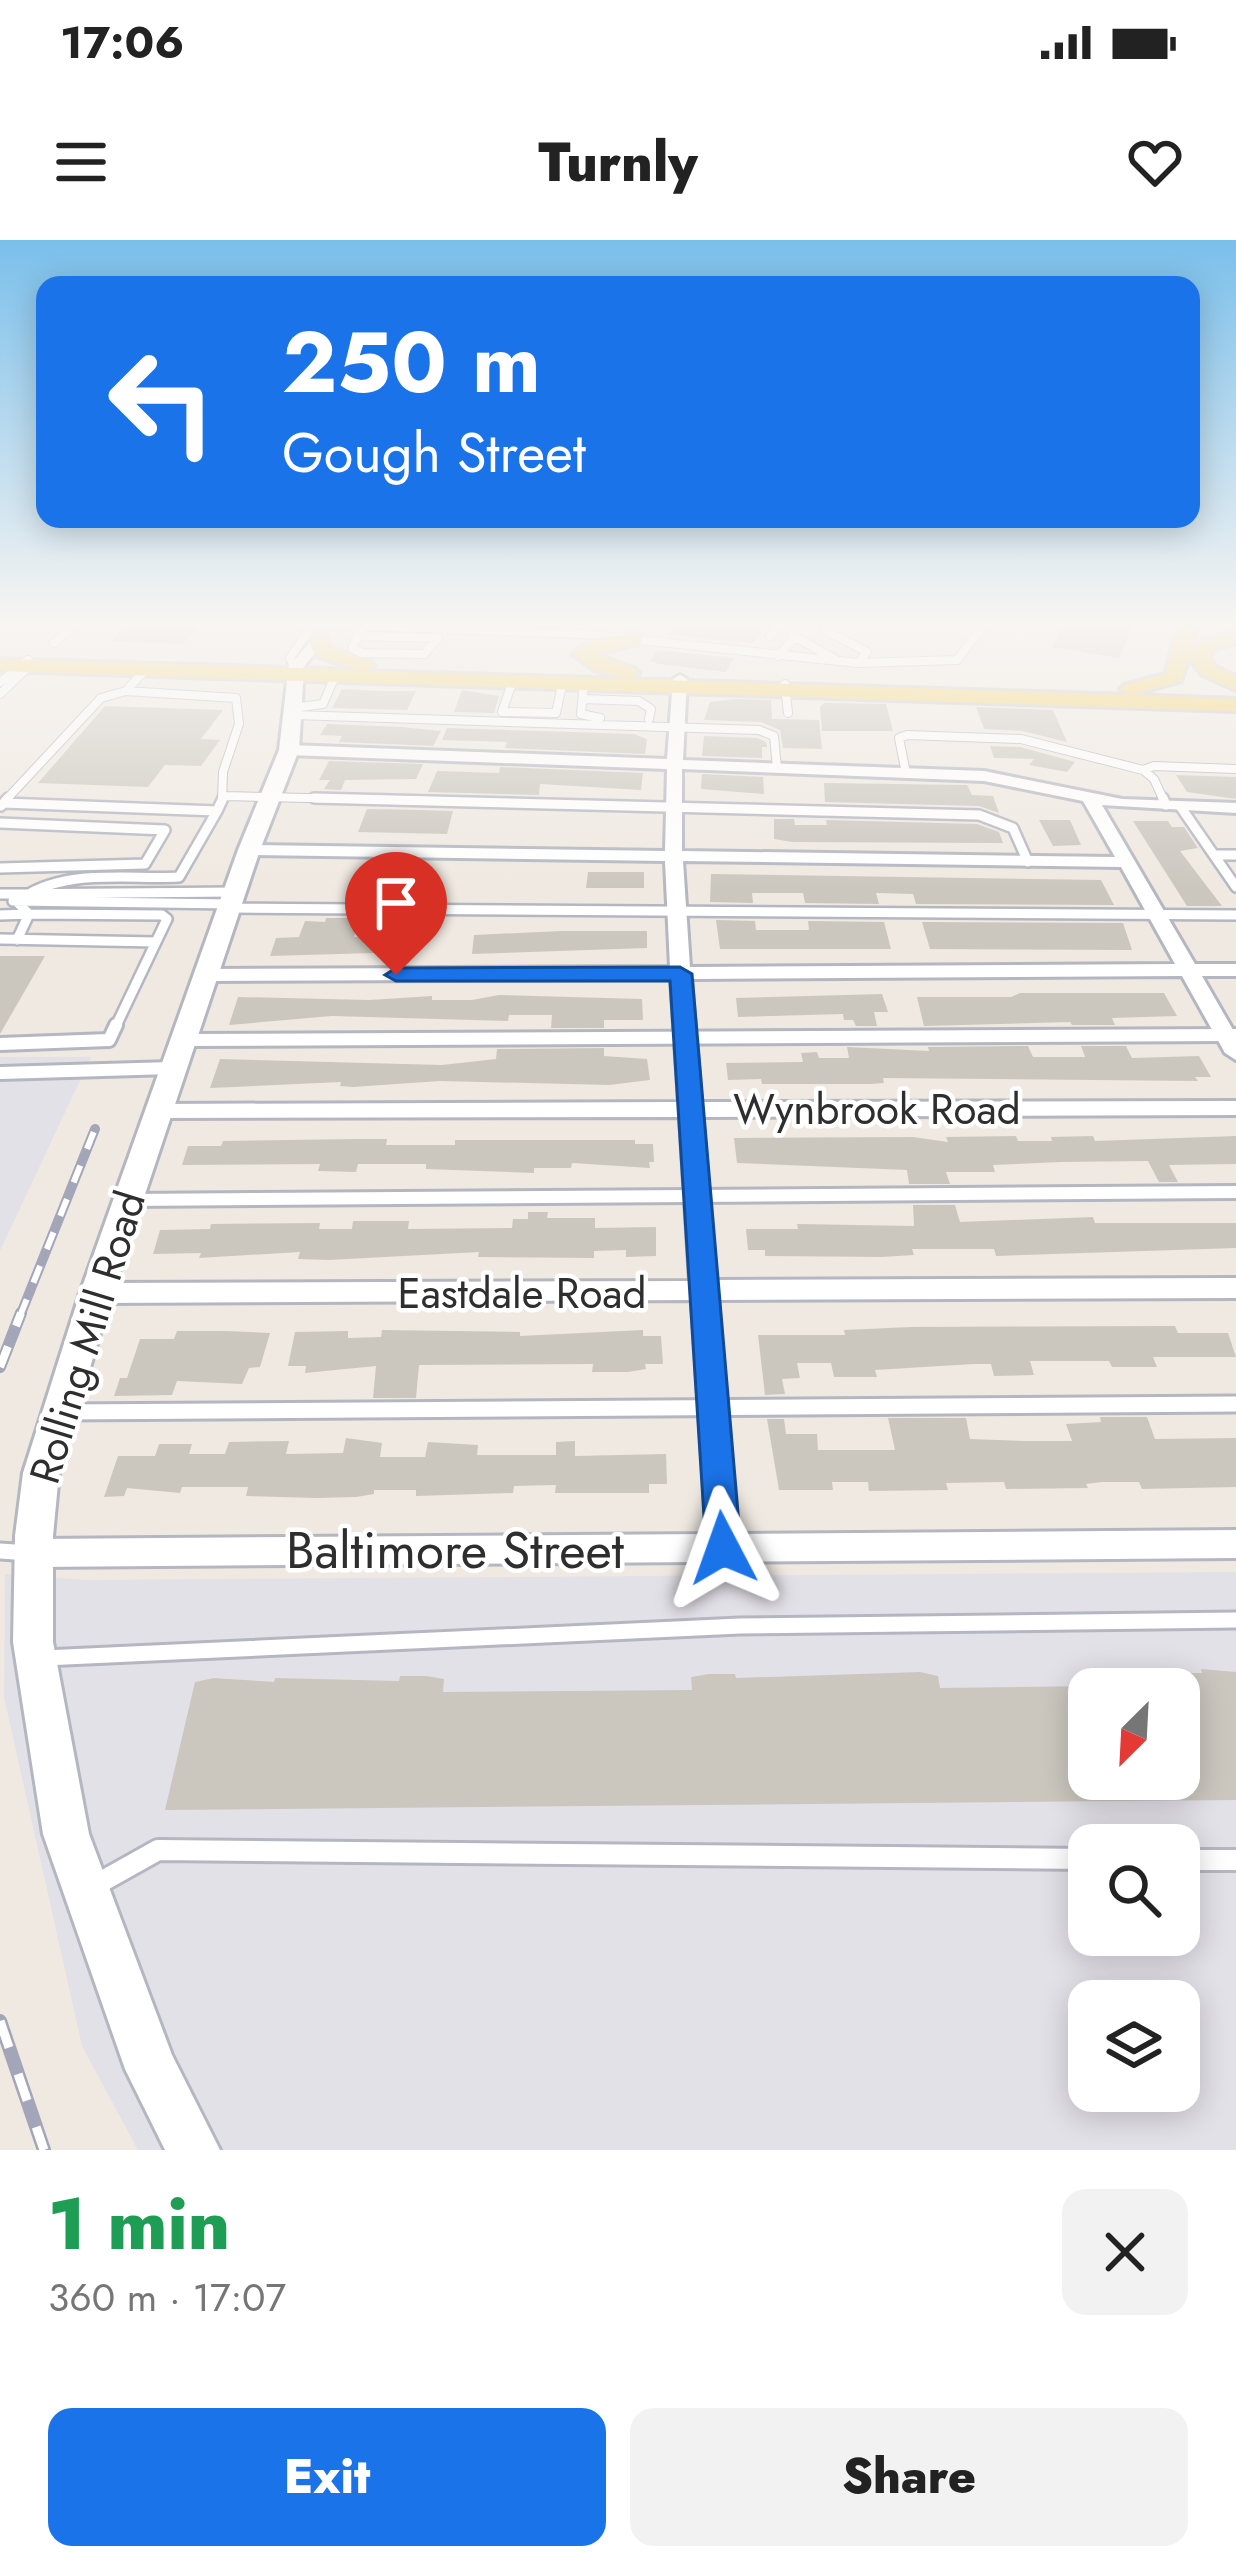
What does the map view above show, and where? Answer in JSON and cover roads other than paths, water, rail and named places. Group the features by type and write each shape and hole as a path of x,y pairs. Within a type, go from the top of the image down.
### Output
{"street":[{"path":"678,711 672,807 676,912 723,1548"},
{"name":"Rolling Mill Road","path":"193,2150 151,2069 66,1834 17,1552 63,1412 95,1293 249,850 289,750 294,712"},
{"path":"289,750 1005,778 1090,797 1236,808"},
{"path":"1090,797 1232,1041"},
{"path":"249,850 1124,862"},
{"path":"206,975 1236,970"},
{"name":"Wynbrook Road","path":"158,1112 1236,1108"},
{"name":"Eastdale Road","path":"95,1293 1236,1288"},
{"name":"Baltimore Street","path":"17,1552 1236,1544"}],"lane":[{"path":"2,805 89,711"},
{"path":"21,897 61,882 179,877 224,796 219,784 239,711"},
{"path":"502,711 557,711"},
{"path":"580,711 766,732 776,741 777,768"},
{"path":"646,719 650,711"},
{"path":"294,712 677,723"},
{"path":"906,773 898,738 907,735 1021,739 1143,770 1236,886"},
{"path":"1143,770 1154,766 1236,769"},
{"path":"224,796 980,815 1012,828 1028,862"},
{"path":"2,805 217,811"},
{"path":"0,823 165,830 145,864 0,868"},
{"path":"1214,855 1236,855"},
{"path":"0,897 676,912 1236,915"},
{"path":"21,897 29,914"},
{"path":"16,940 29,914"},
{"path":"0,915 162,915 167,919 109,1040 0,1044"},
{"path":"0,940 156,942"},
{"path":"0,1073 178,1054 687,1038 1232,1041"},
{"path":"127,1200 1236,1192"},
{"path":"63,1412 1236,1404"},
{"path":"35,1659 740,1627 1236,1620"},
{"path":"85,1890 158,1850 1068,1859"},
{"path":"1200,1860 1236,1861"}],"railway":[{"path":"20,1316 95,1129"},
{"path":"0,1367 21,1313"},
{"path":"0,2021 44,2150"}]}
